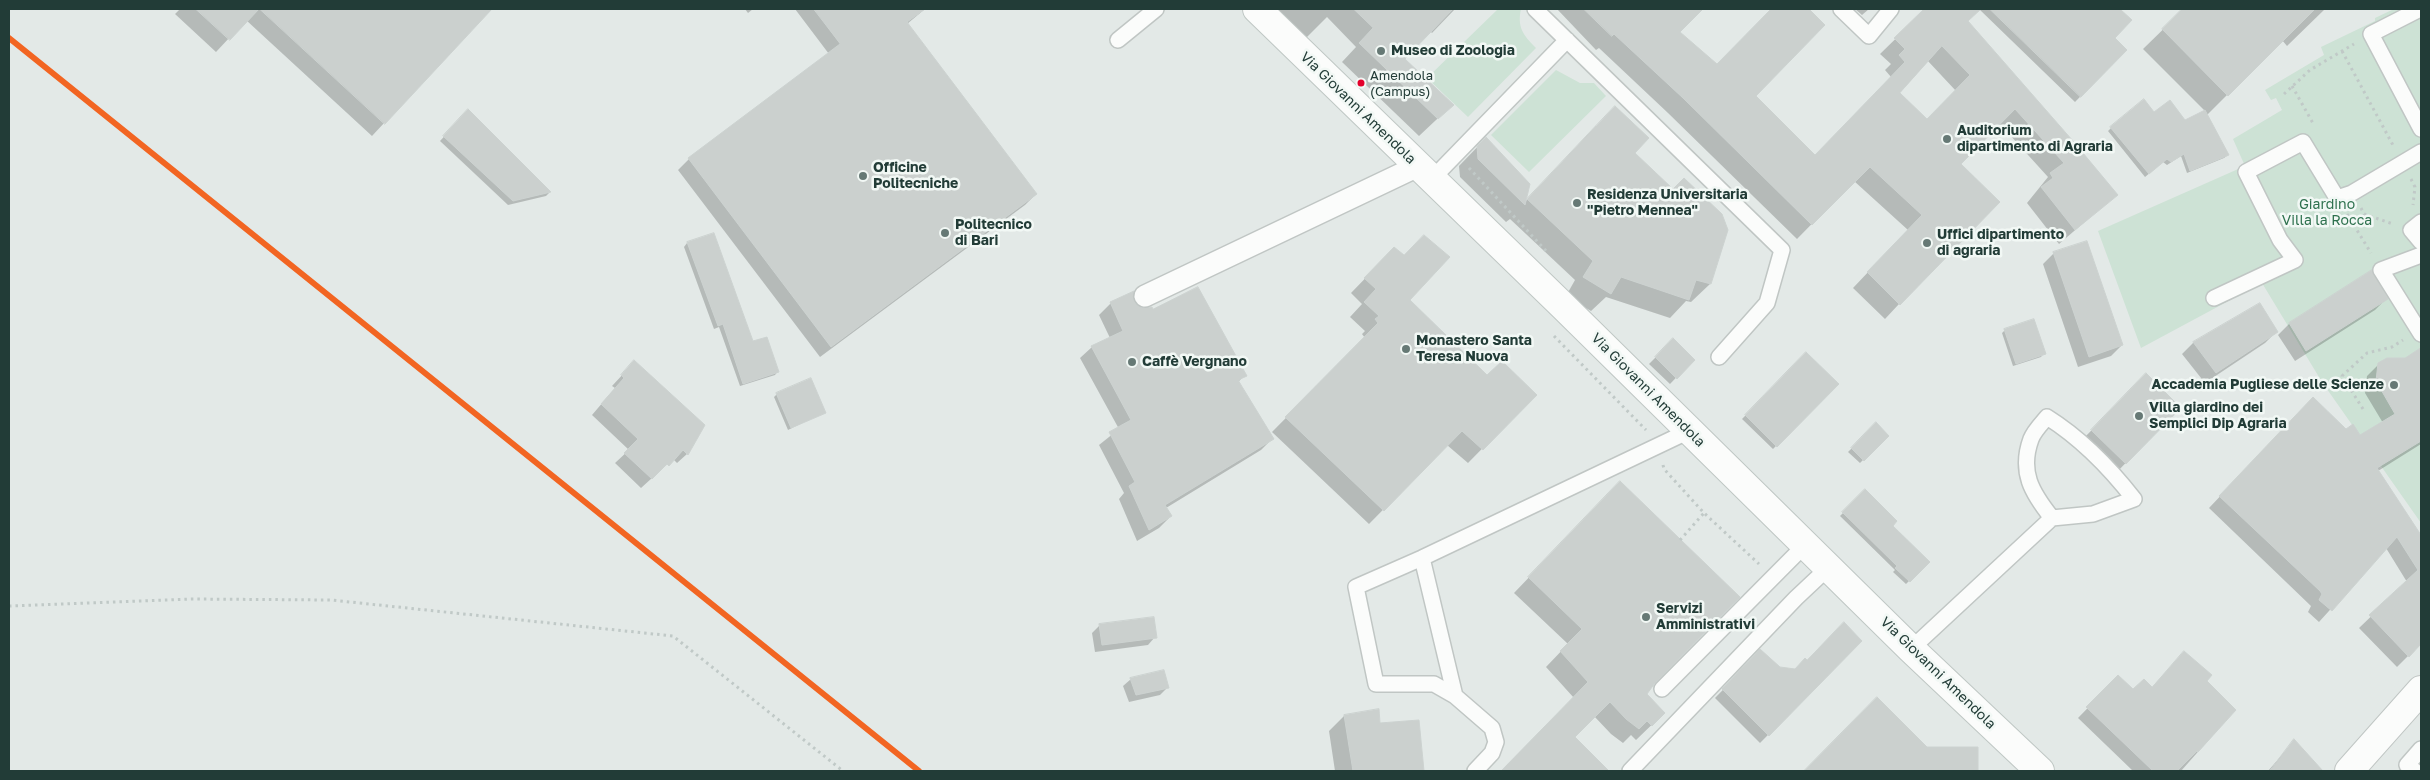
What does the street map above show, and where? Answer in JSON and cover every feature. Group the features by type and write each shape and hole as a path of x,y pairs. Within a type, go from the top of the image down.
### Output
{"main road":[{"name":"Via Giovanni Amendola","path":"1257,9 1564,306 1911,649 2040,771"},
{"path":"2349,771 2421,690"}],"street":[{"path":"1145,296 1425,173"}],"lane":[{"path":"1118,40 1156,9"},
{"path":"1535,9 1782,250 1767,303 1719,357"},
{"path":"1841,9 1869,36 1892,9"},
{"path":"2420,9 2371,34 2421,128"},
{"path":"1425,173 1567,40"},
{"path":"2214,298 2295,260 2280,240 2246,172 2303,142 2337,198 2352,193 2421,152"},
{"path":"2421,222 2411,230 2421,242"},
{"path":"2420,333 2381,270 2421,255"},
{"path":"1911,649 2052,518 2093,514 2134,499 2114,474 2072,433 2047,417 2031,438 2025,470 2035,497 2052,518"},
{"path":"1474,771 1492,753 1496,742 1492,728 1455,696 1434,684 1376,684 1356,587 1422,558 1689,431"},
{"path":"1662,689 1805,545"},
{"path":"1422,558 1455,696"},
{"path":"1630,771 1796,598 1829,567"},
{"path":"2415,771 2407,765 2421,749"}],"path":[{"path":"2284,94 2310,70 2371,34"},
{"path":"2337,198 2381,270"},
{"path":"2363,409 2342,376 2367,353 2392,347 2420,333"},
{"path":"1680,540 1704,513"},
{"path":"9,606 192,599 331,600 673,636 842,771"}],"green space":[{"path":"1498,9 1521,9 1520,21 1522,30 1536,48 1468,117 1427,78"},
{"name":"Giardino Villa la Rocca","path":"2394,9 2421,9 2421,523 2322,382 2262,283 2141,348 2098,231 2245,166 2233,139 2282,110 2276,98 2271,100 2265,90 2324,55 2321,47 2375,21 2375,18"},
{"path":"1556,70 1580,83 1594,83 1606,96 1529,172 1491,135"}],"building":[{"path":"196,9 259,9 230,40"},
{"path":"260,9 492,9 385,124"},
{"name":"Officine Politecniche","path":"814,9 925,9 907,22 1037,194 831,347 688,158 840,44"},
{"path":"1354,9 1453,9 1405,59 1454,105 1438,119 1359,43 1373,28"},
{"path":"1584,9 1703,9 1680,32 1717,64 1771,9 1809,9 1825,25 1756,96 1815,155 1905,62 1899,55 1905,49 1894,38 1924,9 1981,9 1968,21 2118,195 2075,230 2041,187 2053,178 2050,173 2064,163 2015,109 1961,164 2000,202 1900,305 1867,272 1922,215 1870,167 1812,225 1683,98 1614,34 1612,36","holes":["1942,46 1970,75 1927,119 1900,93"]},
{"path":"1990,9 2120,9 2132,20 2115,38 2127,50 2081,97"},
{"path":"2182,9 2315,9 2228,96 2162,29"},
{"path":"2144,99 2154,112 2170,100 2185,120 2205,110 2229,155 2190,171 2184,154 2171,162 2167,159 2149,174 2110,127"},
{"name":"Residenza Universitaria \"Pietro Mennea\"","path":"1615,106 1649,138 1635,153 1673,189 1684,178 1722,214 1728,230 1711,284 1696,280 1689,300 1621,277 1611,294 1583,277 1593,261 1527,199"},
{"path":"468,109 551,192 513,201 443,136"},
{"path":"1486,137 1530,184 1525,205 1478,159 1477,146"},
{"path":"714,233 753,341 767,337 779,372 743,384 723,324 718,326 687,242"},
{"name":"Monastero Santa Teresa Nuova","path":"1424,235 1450,257 1410,300 1487,375 1502,361 1537,395 1483,450 1462,431 1384,511 1285,417 1378,323 1375,319 1379,316 1364,302 1376,289 1364,278 1394,247 1404,255"},
{"path":"2087,241 2123,345 2089,357 2053,252"},
{"path":"2372,270 2388,299 2306,351 2289,323"},
{"path":"1198,287 1247,376 1238,380 1274,439 1165,505 1172,516 1149,530 1129,486 1135,482 1109,432 1131,420 1091,346 1123,331 1110,302 1134,291 1134,301 1138,306 1144,308 1152,307 1153,309"},
{"path":"2260,303 2278,332 2216,373 2193,342"},
{"path":"2034,319 2046,354 2016,364 2004,329"},
{"path":"1673,338 1695,360 1677,379 1655,357"},
{"path":"2421,348 2421,441 2377,468 2421,535 2421,644 2409,657 2369,615 2418,570 2397,537 2332,611 2319,600 2322,594 2320,591 2219,496 2313,397 2346,429 2353,424 2360,435 2395,414 2376,381 2378,363 2387,358 2405,358"},
{"path":"1806,352 1839,384 1777,447 1745,415"},
{"path":"634,360 705,425 688,455 683,450 669,466 667,464 652,479 624,453 638,439 601,404 624,378 621,375"},
{"path":"2146,373 2181,408 2126,464 2091,430"},
{"path":"811,378 826,413 791,428 776,393"},
{"path":"1876,422 1889,436 1864,461 1851,448"},
{"name":"Servizi Amministrativi","path":"1620,481 1740,597 1655,683 1647,694 1665,713 1652,726 1647,721 1639,729 1626,719 1610,702 1575,737 1609,771 1501,771 1588,682 1560,651 1582,629 1528,577"},
{"path":"1865,489 1897,521 1893,526 1930,562 1910,582 1895,568 1897,566 1842,512"},
{"path":"1154,617 1157,638 1102,645 1099,624"},
{"path":"1844,622 1862,641 1769,736 1722,689 1760,649 1780,667 1795,669 1805,658 1807,660"},
{"path":"2184,651 2212,675 2207,681 2236,710 2198,752 2177,771 2153,771 2086,707 2118,675 2133,689 2144,679 2152,687"},
{"path":"1164,670 1169,688 1136,695 1130,678"},
{"path":"1877,697 1927,747 1978,747 1978,771 1804,771"},
{"path":"1379,709 1380,723 1419,720 1424,771 1353,771 1344,715"},
{"path":"2294,739 2323,771 2270,771"}],"transit line":[{"path":"9,38 919,771"}],"place":[{"name":"Museo di Zoologia","path":"1381,51"},
{"name":"Amendola (Campus)","path":"1361,83"},
{"name":"Auditorium dipartimento di Agraria","path":"1947,139"},
{"name":"Officine Politecniche","path":"863,176"},
{"name":"Residenza Universitaria \"Pietro Mennea\"","path":"1577,203"},
{"name":"Politecnico di Bari","path":"945,233"},
{"name":"Uffici dipartimento di agraria","path":"1927,243"},
{"name":"Monastero Santa Teresa Nuova","path":"1406,349"},
{"name":"Caffè Vergnano","path":"1132,362"},
{"name":"Accademia Pugliese delle Scienze","path":"2394,385"},
{"name":"Villa giardino dei Semplici Dip Agraria","path":"2139,416"},
{"name":"Servizi Amministrativi","path":"1646,617"}]}
